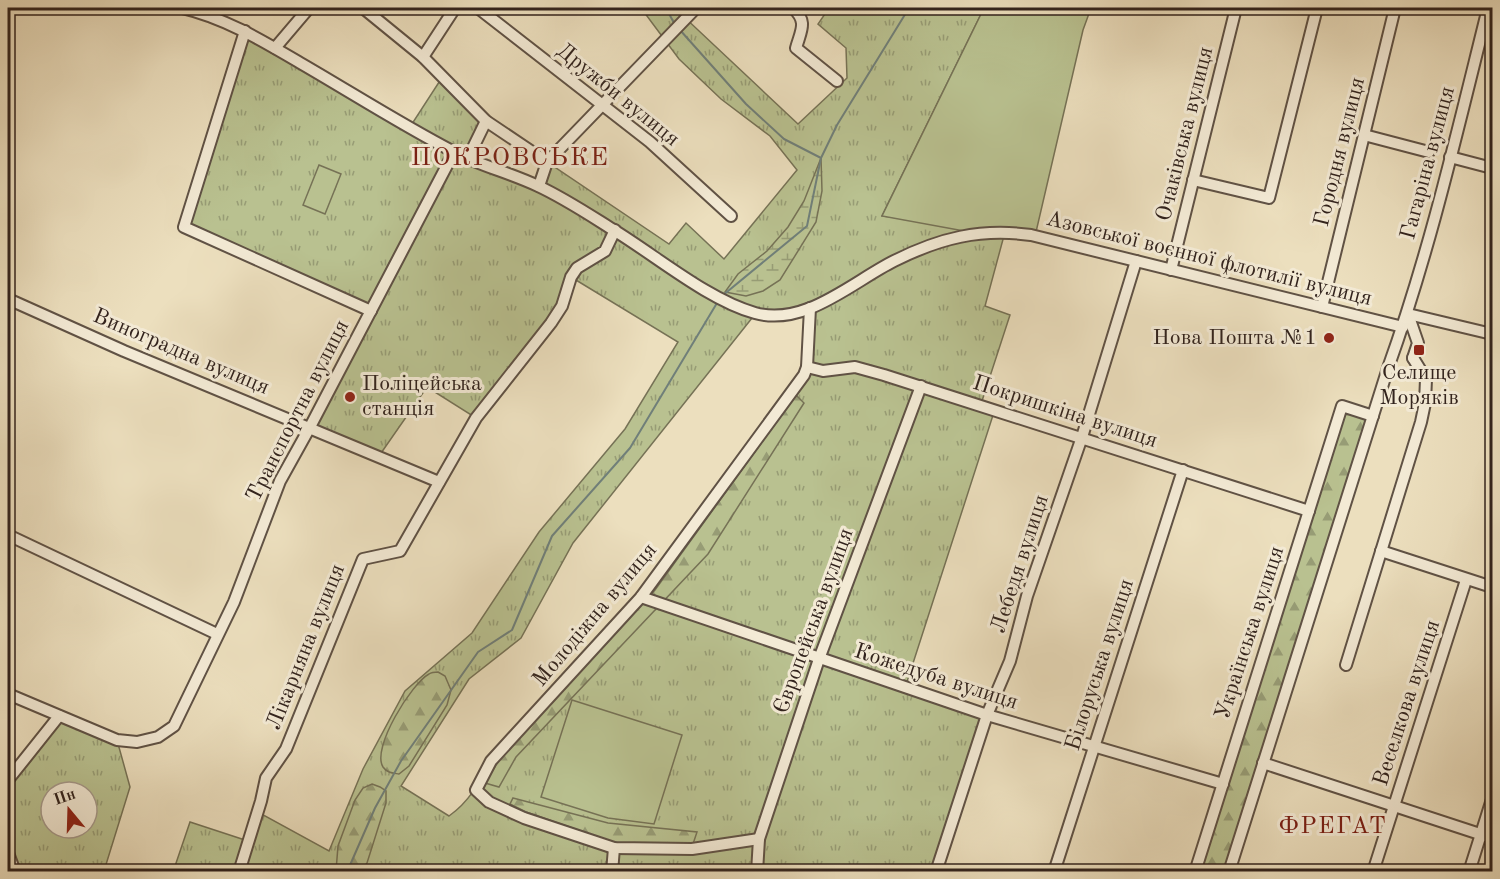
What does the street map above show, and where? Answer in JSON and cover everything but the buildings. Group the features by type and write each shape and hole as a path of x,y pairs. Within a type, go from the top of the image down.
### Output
{"street":[{"name":"Азовської воєнної флотилії вулиця","path":"182,8 196,11 245,31 454,152 539,186 615,230 706,290 756,313 776,316 792,315 810,308 893,261 918,250 975,233 1005,232 1031,235 1136,263 1403,327"},
{"path":"275,48 309,8"},
{"path":"363,8 423,57 486,121 547,162"},
{"path":"423,57 455,8"},
{"name":"Дружби вулиця","path":"478,8 650,142 731,216"},
{"path":"539,186 547,162 696,8"},
{"path":"793,8 802,17 803,25 796,48 837,81"},
{"name":"Очаківська вулиця","path":"1171,270 1236,8"},
{"path":"1193,180 1269,198 1317,8"},
{"name":"Городня вулиця","path":"1322,307 1395,8"},
{"name":"Гагаріна вулиця","path":"1229,872 1373,416 1408,314 1488,8"},
{"path":"245,31 184,227 371,311"},
{"path":"468,158 486,121"},
{"path":"1364,135 1430,152"},
{"name":"Транспортна вулиця","path":"59,716 117,740 137,742 158,737 174,726 234,602 280,481 454,152"},
{"path":"1450,157 1492,168"},
{"name":"Лікарняна вулиця","path":"239,872 266,778 286,749 363,559 400,551 476,418 551,323 562,306 571,277 577,268 605,251 615,230"},
{"name":"Лебедя вулиця","path":"936,872 987,715 1010,661 1027,596 1082,437 1136,263"},
{"name":"Виноградна вулиця","path":"8,298 124,351 439,482"},
{"name":"Молодіжна вулиця","path":"614,848 524,818 489,802 476,790 491,761 641,597 804,375 807,367 810,308"},
{"path":"1408,314 1492,334"},
{"path":"1408,314 1418,343 1413,358"},
{"path":"1346,665 1425,403 1426,379 1413,358 1394,352"},
{"name":"Покришкіна вулиця","path":"807,367 823,371 855,367 1082,437 1309,511"},
{"name":"Європейська вулиця","path":"757,872 759,839 819,659 921,386"},
{"name":"Українська вулиця","path":"1195,872 1342,406 1373,416"},
{"name":"Білоруська вулиця","path":"1054,872 1183,470"},
{"path":"8,535 217,634"},
{"path":"1381,551 1492,587"},
{"name":"Веселкова вулиця","path":"1373,872 1466,580"},
{"name":"Кожедуба вулиця","path":"641,597 987,715 1222,784"},
{"path":"8,694 59,716 8,780"},
{"path":"1263,763 1492,838"},
{"path":"1469,872 1492,799"},
{"path":"612,872 614,848 692,849 759,839"},
{"path":"8,853 15,872"}],"green space":[{"path":"641,8 681,8 682,15 798,124 847,78 846,48 818,24 829,8 984,8 882,216 1005,232 985,306 1010,315 981,404 995,409 905,688 987,715 936,871 173,872 190,822 248,841 258,812 329,851 363,769 405,691 472,633 539,532 625,429 678,342 571,277 566,293 476,418 427,387 379,456 310,427 371,311 184,227 245,31 410,127 443,76 486,121 468,158 538,186 547,162 669,244 686,223 724,259 797,170 770,136 721,99 679,59","holes":["810,309 804,375 641,597 491,761 468,798 449,816 401,786 469,679 521,638 573,543 756,313"]},
{"path":"984,8 1091,8 1083,30 1036,232 975,233 882,216"},
{"path":"821,158 822,191 816,222 780,280 763,291 746,296 725,292 738,274 767,251 788,227 804,201"},
{"path":"319,165 341,174 325,214 303,205"},
{"path":"796,395 804,403 708,554 516,757 499,787 485,783 499,760 655,590"},
{"path":"1342,406 1369,414 1224,871 1195,872"},
{"path":"438,672 445,676 451,690 447,705 409,766 399,774 388,772 383,767 381,758 383,746 395,717 422,680 430,673"},
{"path":"572,700 682,735 654,824 608,818 541,797"},
{"path":"59,716 117,740 130,787 104,871 15,871 8,853 8,780"},
{"path":"372,784 386,791 386,803 367,863 361,871 336,871 338,846 355,800 363,788"},
{"path":"513,798 608,823 697,832 693,844 616,843 526,812 510,804"}],"waterway":[{"path":"666,8 674,23"},
{"path":"722,296 807,226 821,158 837,125 909,8"},
{"path":"680,30 746,104 784,139 821,158"},
{"path":"347,872 375,808 401,761 478,652 512,630 552,536 630,448 717,303"}],"place":[{"name":"Нова Пошта №1","path":"1329,338"},
{"name":"Селище Моряків","path":"1419,350"},
{"name":"Поліцейська станція","path":"350,397"}],"district":[{"name":"ПОКРОВСЬКЕ","path":"510,158"},
{"name":"ФРЕГАТ","path":"1333,827"}]}
